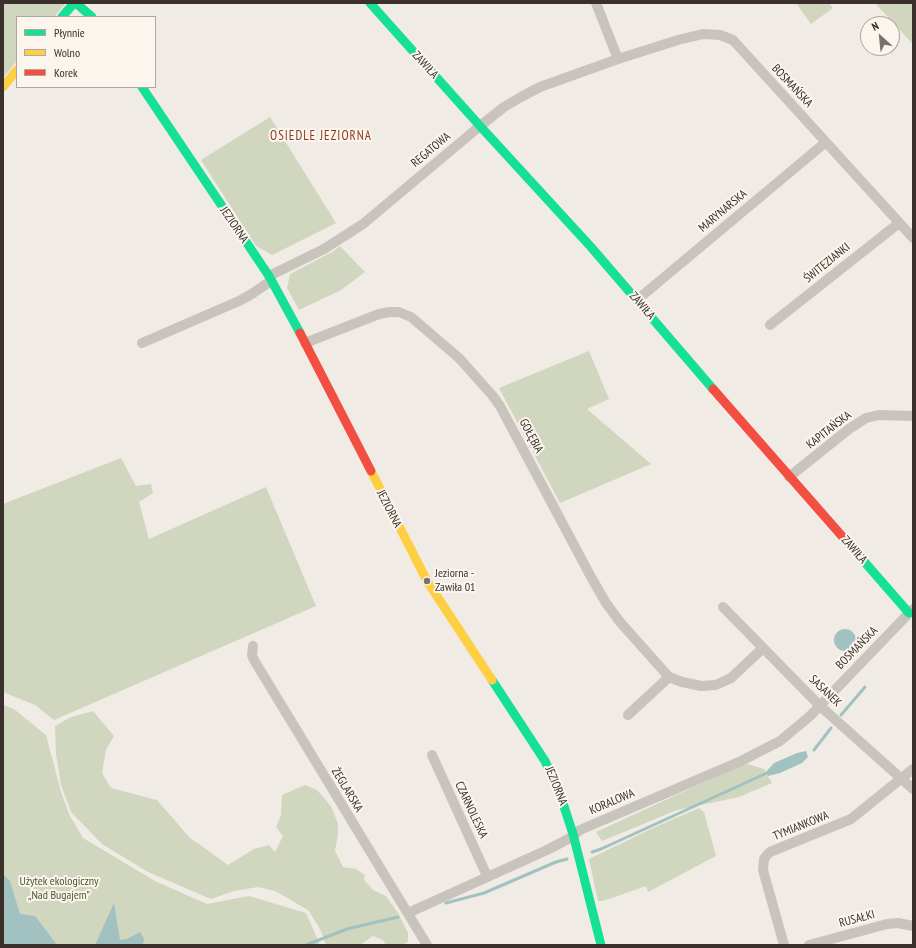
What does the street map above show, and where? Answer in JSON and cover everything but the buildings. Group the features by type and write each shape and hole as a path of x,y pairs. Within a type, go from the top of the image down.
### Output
{"street":[{"path":"63,16 75,3 91,16"},
{"name":"ZAWIŁA","path":"370,3 591,247 789,477 911,611"},
{"path":"596,3 618,59"},
{"name":"BOSMAŃSKA","path":"618,59 690,36 707,34 724,36 733,40 913,238"},
{"name":"REGATOWA","path":"142,343 250,296 270,279 324,249 363,224 504,107 540,87 618,59"},
{"path":"3,87 16,71"},
{"name":"JEZIORNA","path":"143,88 270,279 305,343 427,581 546,760 559,791 573,834 601,945"},
{"name":"MARYNARSKA","path":"636,300 826,142"},
{"name":"ŚWITEZIANKI","path":"770,325 899,223"},
{"name":"GOŁĘBIA","path":"305,343 379,314 398,312 411,317 450,349 478,378 500,406 606,603 620,622 669,677"},
{"name":"KAPITAŃSKA","path":"789,477 849,429 866,418 879,415 913,416"},
{"name":"SASANEK","path":"724,607 820,706 913,789"},
{"name":"BOSMAŃSKA","path":"820,706 911,611"},
{"name":"ŻEGLARSKA","path":"253,646 252,655 254,660 346,814 427,945"},
{"path":"628,715 669,677 682,682 701,686 716,685 731,678 763,648"},
{"name":"KORALOWA","path":"408,913 553,847 570,838 573,834 776,744 792,732 820,706"},
{"name":"CZARNOLESKA","path":"432,756 487,876"},
{"name":"TYMIANKOWA","path":"784,945 763,870 764,859 770,852 851,819 913,769"},
{"name":"RUSAŁKI","path":"808,945 888,924 898,923 913,926"}],"green space":[{"path":"3,3 66,3 55,16 16,16 16,62 3,78"},
{"path":"796,3 829,3 833,8 811,24"},
{"path":"875,3 913,3 913,44 900,30 900,16 887,16"},
{"path":"270,117 336,223 272,255 256,246 201,160"},
{"path":"340,246 365,272 341,290 299,310 287,288 290,274 332,252"},
{"path":"589,351 609,399 587,409 651,464 560,503 499,388"},
{"path":"121,458 136,486 151,484 153,493 139,502 149,539 266,487 316,606 54,720 35,705 3,692 3,504"},
{"name":"Użytek ekologiczny „Nad Bugajem”","path":"3,705 14,709 46,735 61,792 70,816 83,838 155,881 207,904 249,896 306,913 320,945 3,945"},
{"path":"93,711 114,736 106,750 102,773 111,788 157,800 189,837 228,865 254,849 269,845 275,852 283,836 276,827 281,815 282,795 305,785 317,790 331,806 338,824 335,851 343,867 356,869 365,875 364,880 373,890 386,896 398,913 408,933 408,942 402,945 386,945 383,940 373,936 360,945 326,945 320,929 308,910 275,891 258,887 234,891 211,899 148,872 102,844 71,812 61,785 56,754 55,726 71,717"},
{"path":"748,764 764,769 772,783 739,797 677,810 602,841 596,832 739,766"},
{"path":"699,808 704,812 716,856 648,892 646,886 603,901 598,901 589,859 655,827"}],"water":[{"path":"845,629 853,632 856,640 853,648 845,651 837,648 834,640 837,632"},
{"path":"806,751 808,757 802,763 780,773 768,776 766,772 774,763 797,753"},
{"path":"3,874 10,881 20,914 35,916 57,945 3,945"},
{"path":"114,903 120,940 127,939 140,932 144,939 143,945 95,945"}],"waterway":[{"path":"841,715 865,687"},
{"path":"814,750 831,728"},
{"path":"592,852 769,772"},
{"path":"446,903 484,893 556,862 567,859"},
{"path":"306,945 347,929 398,917"}],"traffic: fast":[{"path":"63,16 74,3"},
{"path":"76,3 91,16"},
{"path":"370,3 591,247 713,389"},
{"path":"143,88 269,276 300,333"},
{"path":"848,543 909,613"},
{"path":"492,680 545,761 559,791 573,834 601,945"}],"traffic: slow":[{"path":"3,87 16,71"},
{"path":"371,471 427,581 492,680"}],"traffic: jam":[{"path":"300,333 371,471"},
{"path":"713,389 848,543"}],"place":[{"name":"Jeziorna - Zawiła 01","path":"427,581"}],"district":[{"name":"OSIEDLE JEZIORNA","path":"321,136"}]}
